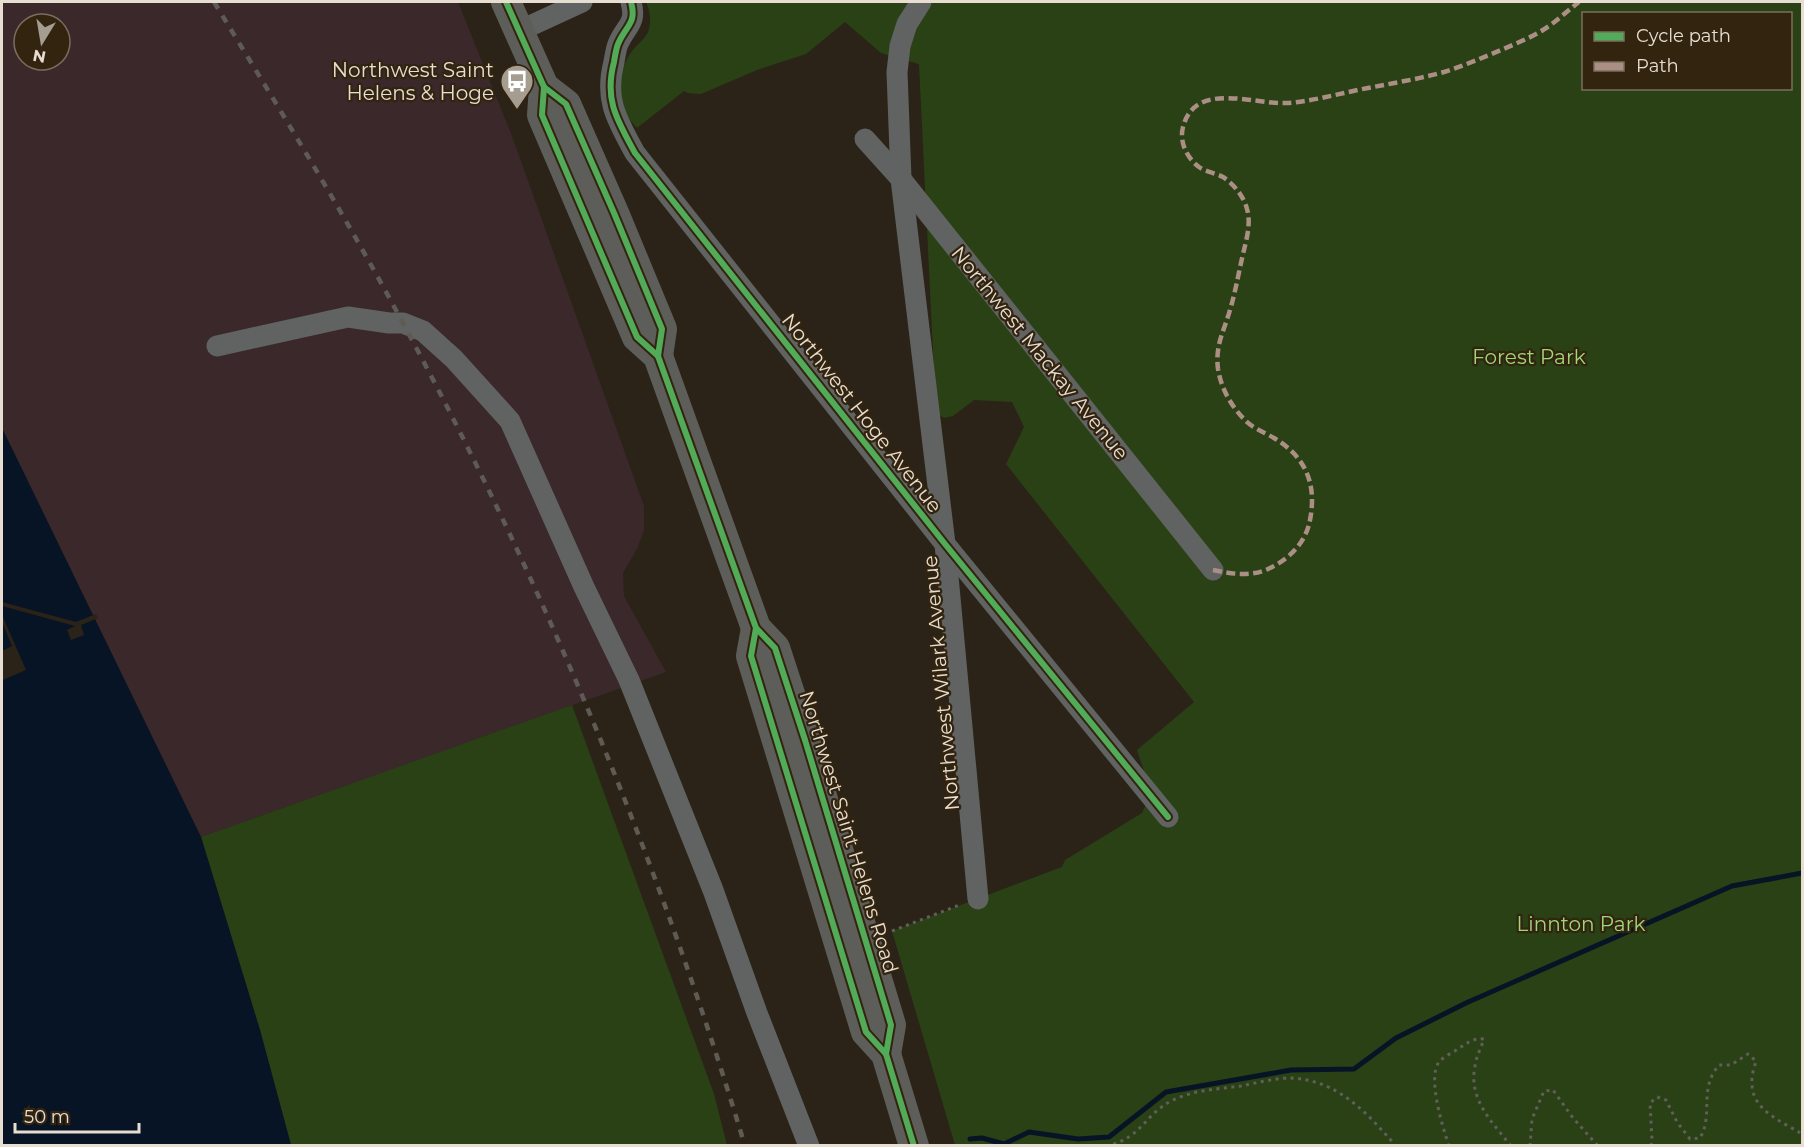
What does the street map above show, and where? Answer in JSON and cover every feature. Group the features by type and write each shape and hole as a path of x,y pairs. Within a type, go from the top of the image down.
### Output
{"highway":[{"name":"Northwest Saint Helens Road","path":"506,2 544,87 566,105 662,329 658,356 756,628 775,648 805,740 891,1025 886,1054 914,1146"}],"street":[{"path":"519,30 582,2"},
{"name":"Northwest Hoge Avenue","path":"631,2 634,14 632,22 618,44 610,77 610,99 616,119 635,153 945,544 1168,817"},
{"name":"Northwest Wilark Avenue","path":"921,2 907,24 900,46 897,72 901,179 945,544 978,898"},
{"name":"Northwest Mackay Avenue","path":"865,139 901,179 1214,570"},
{"path":"217,346 348,317 403,323 423,331 454,359 510,421 584,587 629,680 713,890 757,1013 809,1146"}],"path":[{"path":"892,931 978,898"},
{"path":"1449,1146 1434,1078 1437,1064 1475,1038 1484,1039 1474,1067 1474,1092 1484,1111 1511,1146"},
{"path":"1651,1146 1650,1103 1657,1096 1666,1100 1677,1122 1690,1139 1700,1138 1705,1129 1707,1087 1710,1075 1719,1065 1731,1065 1748,1054 1756,1061 1752,1084 1759,1104 1767,1113 1803,1134"},
{"path":"1106,1146 1124,1141 1137,1133 1154,1113 1171,1101 1191,1093 1290,1078 1319,1083 1346,1095 1368,1114 1396,1146"},
{"path":"1530,1146 1532,1119 1544,1091 1552,1090 1572,1118 1598,1146"}],"shaded area":[{"path":"2,2 458,2 512,136 644,506 644,531 623,573 624,596 666,672 201,837 2,428"}],"green space":[{"path":"646,2 1802,2 1802,1145 955,1145 892,931 1062,867 1065,860 1142,813 1151,792 1137,750 1194,702 1006,464 1024,427 1012,402 974,400 953,416 944,418 936,413 919,64 881,53 845,22 806,54 757,70 701,94 684,91 637,128 623,106 620,89 622,73 628,57 648,32 649,12"},
{"path":"572,705 714,1094 727,1145 291,1145 260,1030 201,837"}],"water":[{"path":"2,428 201,837 260,1030 291,1145 2,1145"}],"pier":[{"path":"2,602 76,622 96,614 98,618 81,625 84,635 71,640 67,630 75,626 2,606"},
{"path":"2,615 26,670 3,680 2,651 12,646 2,622"}],"waterway":[{"path":"970,1139 982,1138 1004,1144 1029,1132 1078,1139 1109,1137 1166,1092 1291,1070 1354,1069 1396,1038 1466,1003 1732,886 1802,873"}],"railway":[{"path":"214,2 382,284 505,523 595,726 636,830 675,934 745,1146"}],"marked path":[{"path":"1213,570 1234,574 1255,573 1268,569 1289,556 1305,536 1310,520 1312,495 1307,473 1294,454 1274,438 1247,422 1239,414 1224,390 1218,369 1219,345 1236,288 1249,225 1248,214 1244,200 1231,183 1199,167 1188,154 1183,144 1182,133 1190,113 1200,104 1212,99 1243,99 1274,103 1297,102 1444,72 1533,36 1579,2"}],"cycle path":[{"path":"506,2 544,87 566,104 614,213 662,329 658,356"},
{"path":"631,2 632,20 617,46 611,75 611,88 618,120 635,153 945,544 1168,817"},
{"path":"544,87 542,115 637,337 658,356 756,628 775,648 891,1025 886,1054"},
{"path":"756,628 751,656 866,1032 886,1054 914,1146"}],"place":[{"name":"Northwest Saint Helens & Hoge","path":"517,110"}],"park label":[{"name":"Forest Park","path":"1529,357"},
{"name":"Linnton Park","path":"1581,924"}]}
